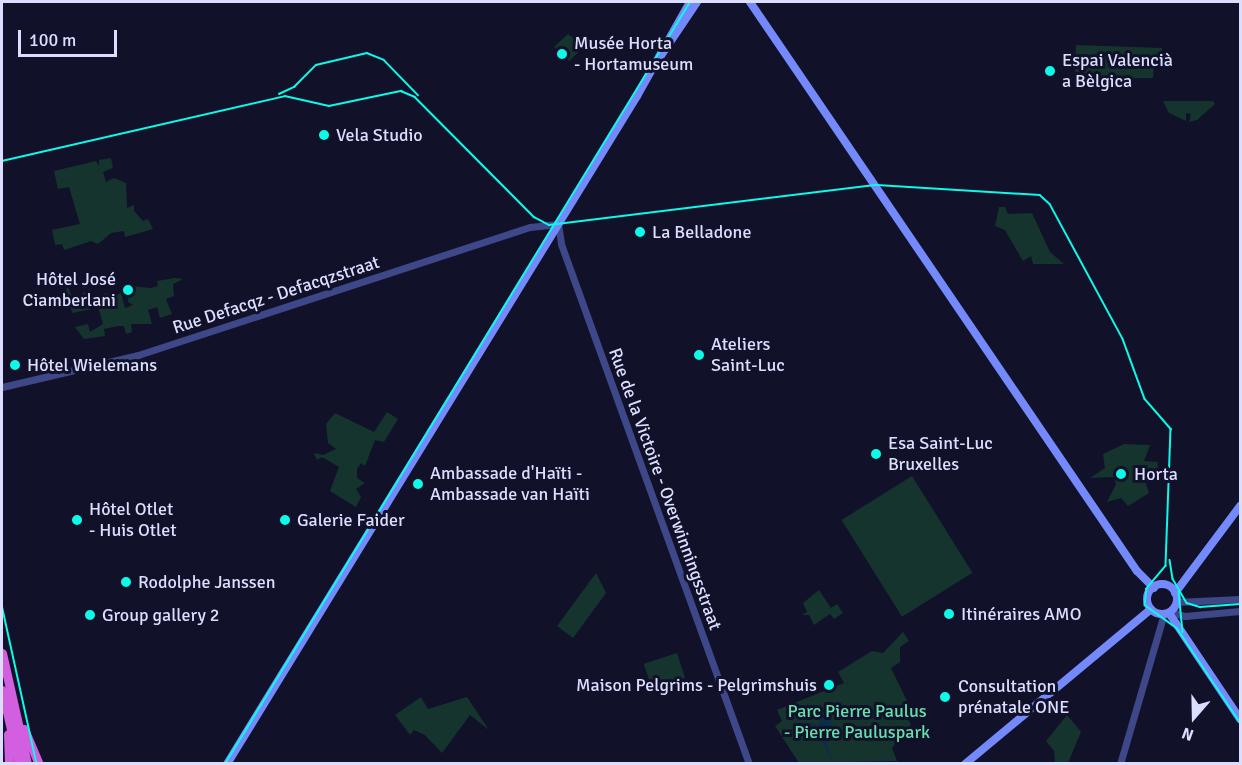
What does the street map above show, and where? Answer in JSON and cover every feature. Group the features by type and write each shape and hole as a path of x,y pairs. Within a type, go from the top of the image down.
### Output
{"highway":[{"path":"2,653 19,764"},
{"path":"2,690 39,764"},
{"path":"9,764 10,709"},
{"path":"10,709 27,764"}],"main road":[{"path":"227,764 558,224 690,2"},
{"path":"656,62 697,2"},
{"path":"750,2 1137,571 1154,588"},
{"path":"1175,593 1240,506"},
{"path":"1151,609 1148,598 1154,588 1166,585 1175,593 1177,602 1168,613"},
{"path":"1151,609 1168,613 1240,719"},
{"path":"965,764 1151,609"}],"street":[{"name":"Rue Defacqz - Defacqzstraat","path":"2,387 138,355 530,227 558,224"},
{"name":"Rue de la Victoire - Overwinningsstraat","path":"558,224 561,244 749,764"},
{"path":"1177,602 1240,599"},
{"path":"1120,764 1168,613 1185,616 1240,611"}],"green space":[{"path":"568,34 584,47 569,61 554,47"},
{"path":"1076,45 1162,48 1161,63 1154,63 1153,78 1075,79"},
{"path":"1163,101 1213,101 1215,104 1197,120 1189,122 1191,114 1186,113 1186,121 1169,113"},
{"path":"111,158 113,168 103,172 106,182 114,178 126,183 127,208 134,205 134,211 143,221 148,219 153,229 125,237 124,231 111,233 98,244 91,241 64,250 62,244 55,245 52,230 80,224 69,187 58,189 54,171 96,161 99,166 99,160"},
{"path":"999,207 1005,207 1008,214 1032,213 1050,252 1064,264 1033,264 1031,256 1023,261 1005,230 995,226"},
{"path":"183,279 173,284 174,296 166,299 172,314 160,318 157,307 148,310 152,324 131,324 132,332 126,334 124,326 118,326 104,329 105,336 84,339 75,327 88,324 90,332 103,324 97,303 90,302 92,309 72,313 69,301 62,296 68,287 73,299 90,289 93,297 107,293 109,299 121,293 125,308 133,305 128,302 129,286 151,288 158,286 157,281"},
{"path":"387,412 398,419 384,442 375,440 365,466 361,463 357,469 357,478 365,483 356,489 361,497 356,507 330,491 339,467 322,457 317,460 314,453 323,455 336,449 328,443 326,424 335,413 374,432"},
{"path":"1124,444 1150,445 1144,461 1158,462 1157,477 1144,478 1149,493 1128,506 1121,498 1107,502 1116,484 1114,477 1090,478 1105,468 1103,454"},
{"path":"912,476 972,573 902,617 842,520"},
{"path":"596,573 606,593 573,638 557,626"},
{"path":"819,590 831,608 837,604 843,613 834,619 830,614 814,625 809,615 802,615 807,612 803,603"},
{"name":"Parc Pierre Paulus - Pierre Pauluspark","path":"903,632 909,641 900,647 900,662 891,668 909,705 903,713 911,724 892,748 897,761 799,763 775,726 782,721 777,710 844,683 838,672 872,651 883,653"},
{"path":"677,653 685,678 652,689 644,664"},
{"path":"421,697 428,709 467,697 489,730 470,715 442,753 425,735 414,730 410,735 395,715"},
{"path":"1067,715 1081,732 1068,763 1055,763 1054,751 1046,741"}],"water":[{"path":"828,708 833,732 825,738 832,761 816,729"}],"waterway":[{"path":"800,723 817,725"}],"tram line":[{"path":"225,764 690,2"},
{"path":"279,94 294,87 316,65 367,53 384,60 418,95"},
{"path":"2,161 285,96 329,106 401,91 415,97 534,217 549,225 877,185 1040,195 1050,204 1123,339 1145,399 1171,429 1166,566 1147,589 1145,605 1177,628 1240,722"},
{"path":"1170,560 1173,579 1187,603 1200,607 1240,604"},
{"path":"1179,592 1183,632"},
{"path":"2,605 37,764"}],"place":[{"name":"Musée Horta - Hortamuseum","path":"562,54"},
{"name":"Espai Valencià a Bèlgica","path":"1050,71"},
{"name":"Vela Studio","path":"324,135"},
{"name":"La Belladone","path":"640,232"},
{"name":"Hôtel José Ciamberlani","path":"128,290"},
{"name":"Ateliers Saint-Luc","path":"699,355"},
{"name":"Hôtel Wielemans","path":"15,365"},
{"name":"Esa Saint-Luc Bruxelles","path":"876,454"},
{"name":"Horta","path":"1121,474"},
{"name":"Ambassade d'Haïti - Ambassade van Haïti","path":"418,484"},
{"name":"Hôtel Otlet - Huis Otlet","path":"77,520"},
{"name":"Galerie Faider","path":"285,520"},
{"name":"Rodolphe Janssen","path":"126,582"},
{"name":"Itinéraires AMO","path":"949,614"},
{"name":"Group gallery 2","path":"90,615"},
{"name":"Maison Pelgrims - Pelgrimshuis","path":"829,685"},
{"name":"Consultation prénatale ONE","path":"945,697"}]}
